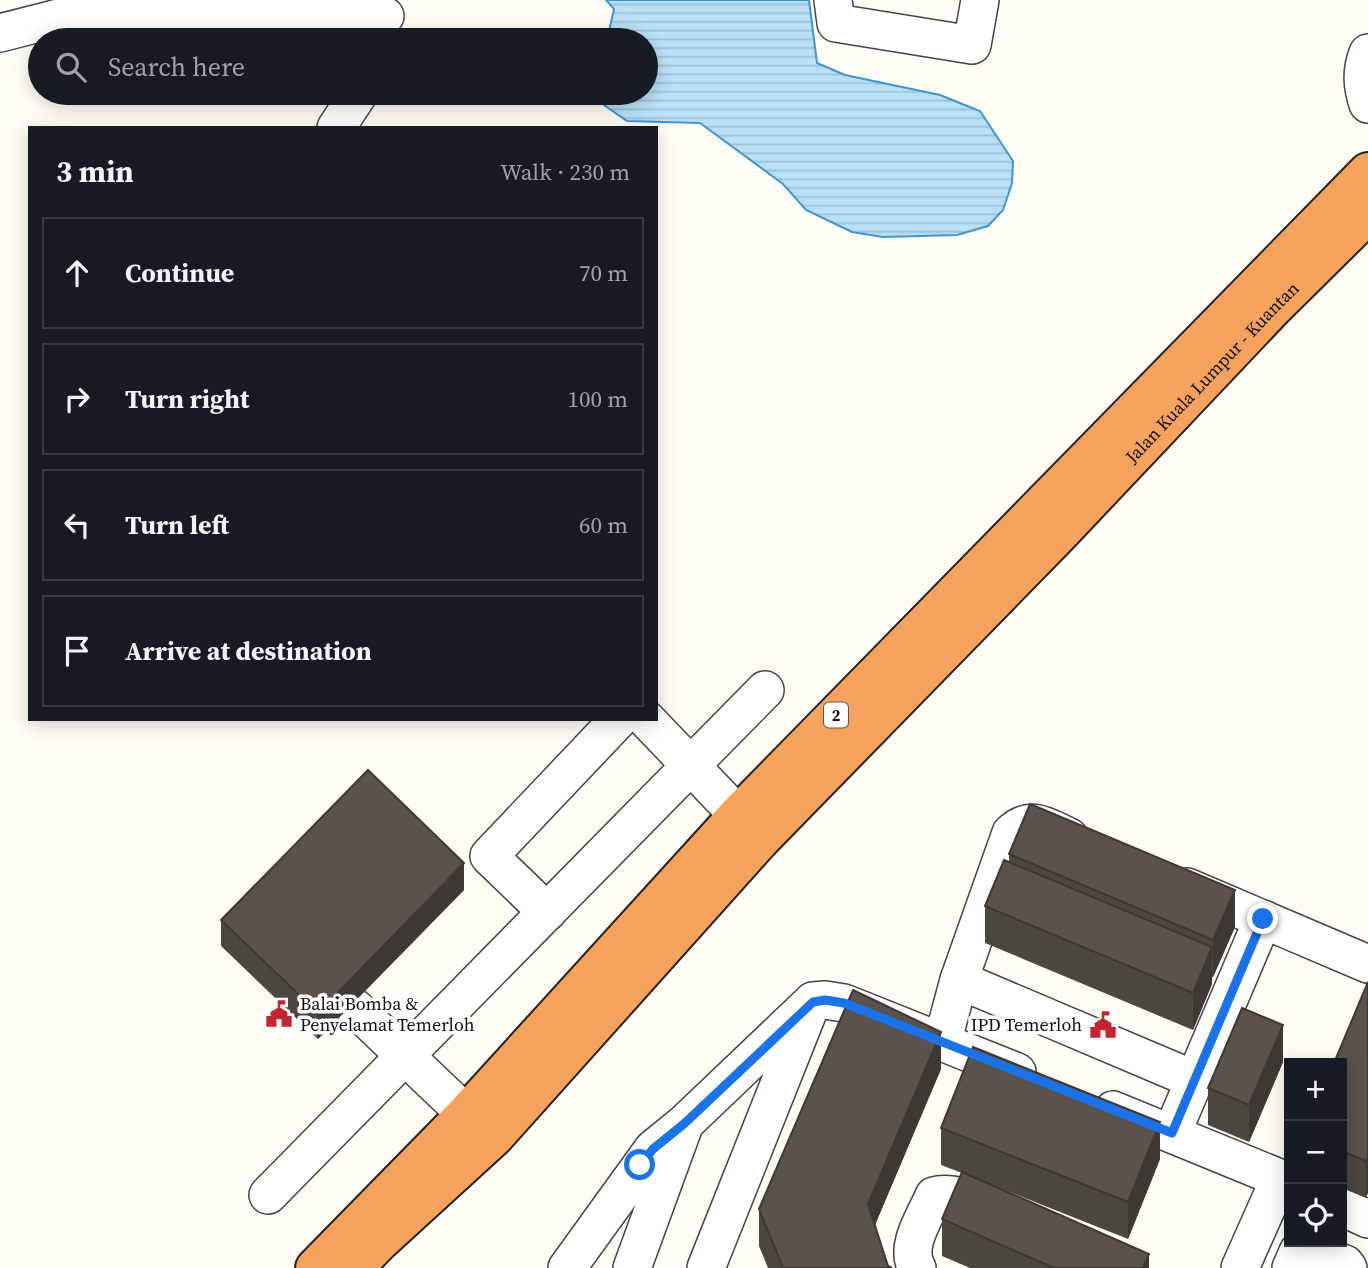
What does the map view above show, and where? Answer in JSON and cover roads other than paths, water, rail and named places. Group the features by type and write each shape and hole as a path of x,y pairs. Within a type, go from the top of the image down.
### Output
{"highway":[{"name":"2","path":"354,1268 480,1126 738,815 1368,172"},
{"name":"Jalan Kuala Lumpur - Kuantan","path":"480,1126 1059,534 1272,309 1368,214"},
{"name":"2","path":"315,1268 480,1126"}],"street":[{"path":"833,0 836,23 972,45 981,0"},
{"path":"0,33 79,7 385,14"},
{"path":"1368,53 1362,67 1363,89 1368,104"},
{"path":"337,126 351,105"},
{"path":"268,1195 765,690"},
{"path":"547,912 489,856 618,721"},
{"path":"648,721 738,815"},
{"path":"942,1043 959,980 1011,833 1020,825 1030,822 1102,850"},
{"path":"1151,872 1368,964"},
{"path":"1172,1133 1263,919"},
{"path":"959,980 1195,1080"},
{"path":"568,1268 653,1149 685,1123 813,1002 825,1000 844,1003 1044,1083"},
{"path":"706,1268 813,1002"},
{"path":"355,1008 480,1126"},
{"path":"1083,1098 1284,1180 1240,1268"},
{"path":"632,1268 685,1123"},
{"path":"917,1268 913,1260 912,1246 934,1196 942,1194 959,1197 1032,1225"},
{"path":"1347,1209 1368,1219"},
{"path":"1291,1268 1298,1252 1306,1250 1345,1264 1348,1268"}],"water":[{"path":"606,0 809,0 817,63 845,75 940,95 980,111 1013,161 1012,183 1003,210 988,226 957,235 883,237 852,232 806,210 783,184 700,123 627,121 604,105 658,105 658,28 610,28 614,9"}],"place":[{"name":"Balai Bomba & Penyelamat Temerloh","path":"279,1014"},
{"name":"IPD Temerloh","path":"1103,1025"}]}
